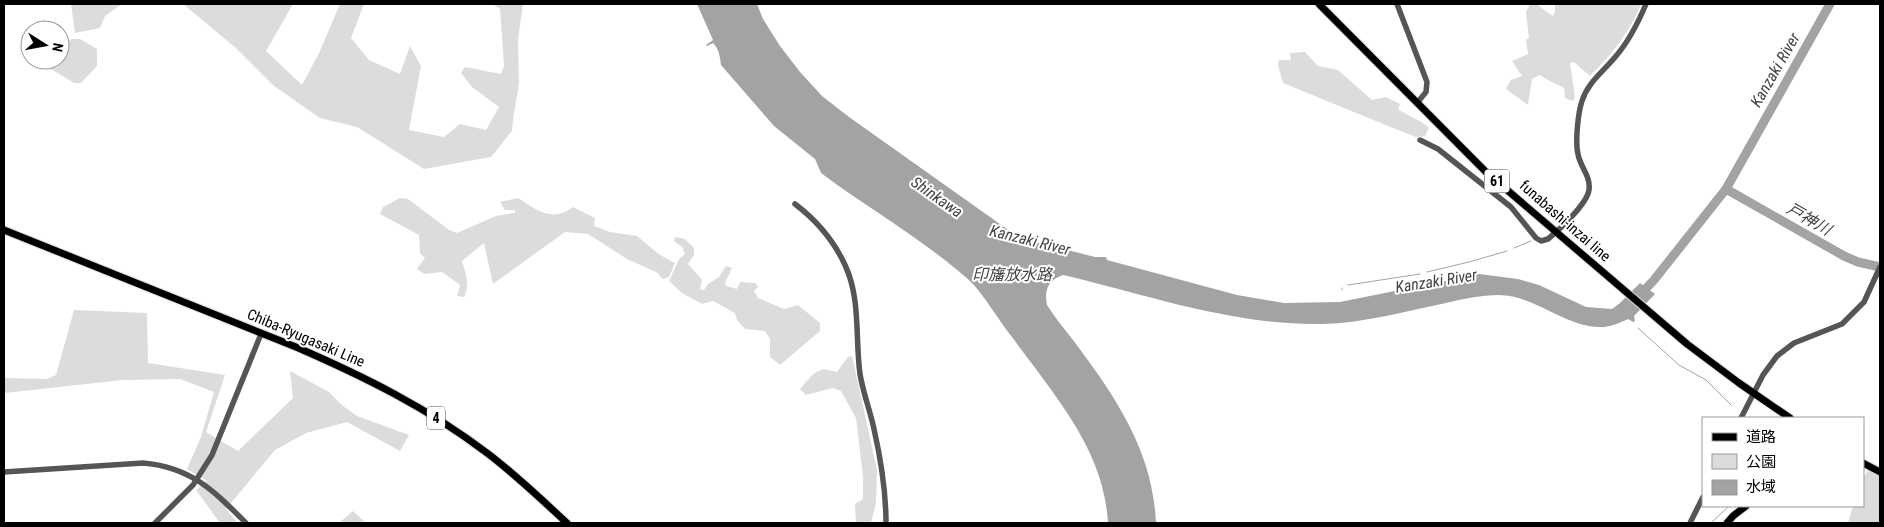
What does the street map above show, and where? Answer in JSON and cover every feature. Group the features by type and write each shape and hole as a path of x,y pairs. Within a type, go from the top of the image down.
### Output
{"main road":[{"name":"funabashi-inzai line","path":"1319,4 1486,172 1694,350 1788,417"},
{"name":"Chiba-Ryugasaki Line","path":"4,230 341,367 391,391 425,411 498,461 567,523"},
{"path":"1864,463 1880,472"},
{"path":"1728,523 1733,516 1745,507"}],"street":[{"path":"1398,4 1426,82 1426,92 1417,103"},
{"path":"1420,140 1438,149 1510,206 1541,242 1548,239 1557,232 1588,197 1589,179 1578,155 1577,147 1581,104 1586,91 1625,45 1635,29 1646,4"},
{"path":"794,204 814,221 835,245 846,266 852,284 857,318 860,372 881,468 886,523"},
{"path":"1742,417 1773,360 1787,347 1842,324 1864,302 1879,270"},
{"path":"154,523 185,494 212,455 261,334"},
{"path":"4,472 144,464 166,466 197,479 222,498 246,523"},
{"path":"1690,523 1702,499"}],"green space":[{"path":"71,4 122,4 105,16 100,28 75,33"},
{"path":"183,4 293,4 266,51 302,85 319,53 340,4 364,4 351,38 369,60 400,74 410,46 421,66 409,130 444,137 460,124 486,130 499,107 472,87 461,73 465,67 501,74 504,66 500,9 492,4 523,4 518,40 519,84 512,131 491,157 424,169 357,127 320,118 274,86 237,49"},
{"path":"1530,4 1536,4 1553,16 1555,4 1641,4 1620,42 1590,76 1574,62 1570,63 1575,97 1573,101 1565,98 1564,88 1540,75 1532,79 1528,105 1506,89 1511,80 1522,76 1512,61 1528,54 1526,40 1529,38 1526,12"},
{"path":"80,39 97,49 97,66 81,83 74,83 53,70 70,70 70,40"},
{"path":"1305,52 1318,66 1338,70 1372,100 1386,97 1400,104 1398,109 1429,128 1425,136 1416,137 1283,83 1278,65 1279,60 1291,60 1290,53"},
{"path":"400,198 408,199 449,230 457,233 496,216 515,213 515,210 505,210 500,202 518,198 538,210 551,214 565,212 573,207 595,218 594,226 610,232 637,236 660,255 675,263 669,277 662,279 658,273 627,259 588,234 565,232 493,284 484,243 462,261 467,288 464,297 457,296 460,285 442,272 424,274 417,269 425,258 420,253 419,235 380,214 383,207"},
{"path":"675,237 685,239 694,248 694,255 688,264 702,280 700,289 704,290 708,284 719,277 726,266 732,268 725,283 726,286 737,289 740,282 755,283 758,287 754,291 758,298 784,309 798,305 820,323 820,331 780,365 770,357 770,339 765,331 745,329 737,320 735,313 713,301 702,304 682,293 669,281 679,259 685,254 682,247 674,241"},
{"path":"74,310 147,313 148,363 225,375 206,432 238,451 293,398 290,371 329,392 343,406 357,416 409,435 400,451 347,422 306,433 275,450 226,509 238,523 220,523 196,490 207,481 187,469 201,437 214,392 180,379 123,380 4,393 4,378 47,379 56,375"},
{"path":"852,356 877,470 876,503 871,523 856,523 855,504 863,499 863,477 856,418 841,391 833,388 806,395 800,389 813,374 823,369 837,372 848,357"},
{"path":"1873,464 1880,468 1880,523 1848,523 1853,507 1864,507 1864,477"},
{"path":"353,511 366,523 339,523"}],"water":[{"name":"印旛放水路","path":"697,4 757,4 763,19 780,46 822,96 1014,234 1028,240 1095,257 1106,257 1107,260 1237,295 1284,303 1340,302 1479,274 1518,279 1539,285 1586,307 1612,309 1640,283 1655,294 1634,316 1635,321 1633,322 1628,319 1614,325 1602,327 1573,322 1524,300 1512,296 1499,295 1472,298 1385,316 1323,324 1257,320 1224,315 1063,275 1058,277 1048,286 1046,295 1047,305 1094,368 1120,409 1141,452 1153,498 1156,523 1108,523 1104,496 1097,471 1087,447 1060,402 980,292 969,280 937,254 821,173 815,159 774,126 721,65 719,53 715,45 713,43 706,45 713,40"}],"waterway":[{"name":"Kanzaki River","path":"1639,296 1654,280 1726,189 1830,4"},
{"name":"戸神川","path":"1726,189 1844,256 1858,262 1880,267"},
{"path":"1514,248 1531,241"},
{"path":"1427,272 1507,251"},
{"path":"1348,285 1420,274"},
{"path":"1638,328 1679,365 1706,380 1731,405"},
{"path":"1711,523 1728,507"}],"water label":[{"name":"Shinkawa","path":"937,197"}]}
